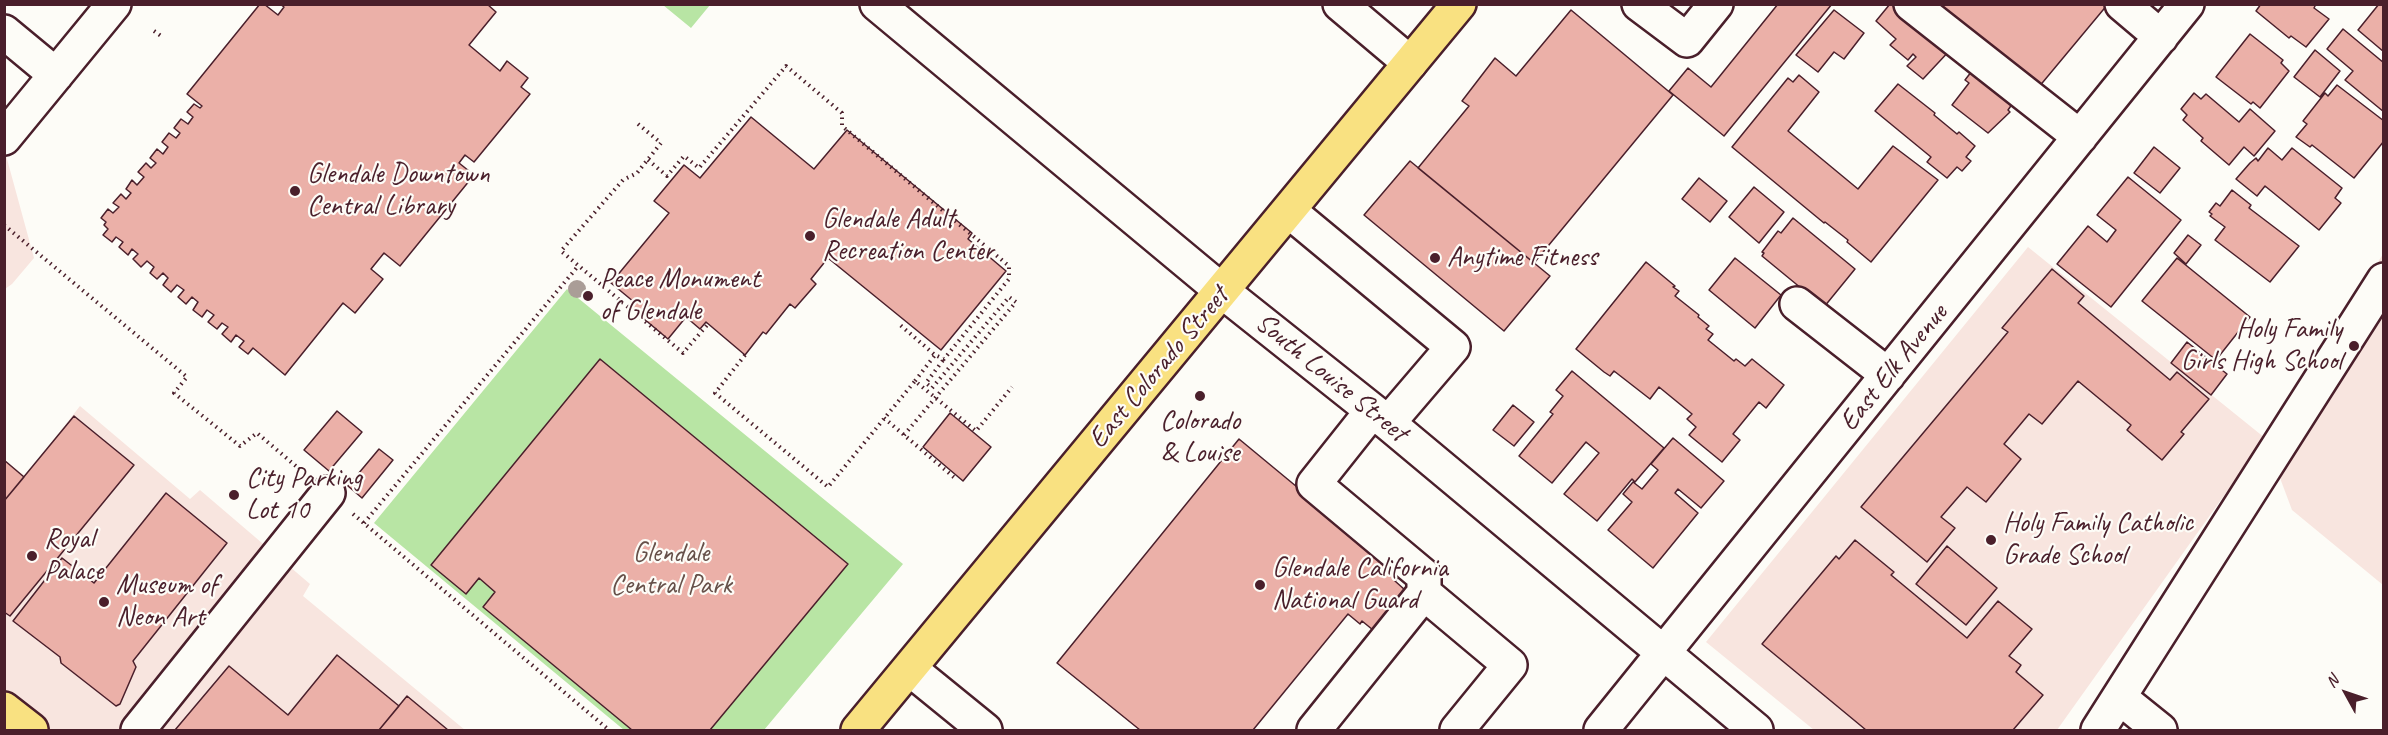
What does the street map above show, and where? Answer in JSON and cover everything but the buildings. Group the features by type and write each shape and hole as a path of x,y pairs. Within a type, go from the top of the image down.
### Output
{"main road":[{"name":"East Colorado Street","path":"858,730 1459,4"},
{"path":"4,709 31,730"}],"street":[{"path":"4,138 114,4"},
{"name":"South Louise Street","path":"877,4 1222,291 1380,417 1756,730"},
{"path":"1340,4 1410,63"},
{"path":"1640,4 1687,40 1716,4"},
{"path":"1911,4 2080,137"},
{"path":"2122,4 2161,37"},
{"name":"East Elk Avenue","path":"1601,730 2187,4"},
{"path":"4,32 56,75"},
{"path":"1289,211 1453,347 1314,484 1424,576 1424,593 1314,730"},
{"path":"2098,730 2384,280"},
{"path":"1797,304 1888,375"},
{"path":"138,730 328,493"},
{"path":"1424,593 1510,665 1457,730"},
{"path":"909,669 985,730"},
{"path":"2119,697 2160,730"}],"path":[{"path":"154,31 161,36"},
{"path":"648,160 667,176 684,156 699,168 786,66 842,113 842,126 1009,266 1010,279 926,383 932,388 1009,297 1016,302 904,435"},
{"path":"638,124 661,143 637,173 623,180 561,250 683,353 708,324"},
{"path":"363,523 579,265"},
{"path":"899,324 935,355 944,358"},
{"path":"745,355 715,393 828,487 935,355"},
{"path":"915,381 976,431 1012,387"},
{"path":"884,418 956,479"}],"shaded area":[{"path":"4,148 34,258 5,289"},
{"name":"Holy Family Catholic Grade School","path":"2028,247 2265,438 2057,730 1814,730 1706,642"},
{"name":"Holy Family Girls High School","path":"2383,254 2383,585 2292,510 2265,438"},
{"path":"80,406 190,499 200,490 310,584 303,596 465,730 5,730 4,460 25,476"}],"green space":[{"path":"663,5 710,5 691,28"},
{"name":"Glendale Central Park","path":"567,289 903,564 764,730 624,730 374,523"}],"place":[{"name":"Glendale Downtown Central Library","path":"295,191"},
{"name":"Glendale Adult Recreation Center","path":"810,236"},
{"name":"Anytime Fitness","path":"1435,258"},
{"name":"Peace Monument of Glendale","path":"588,296"},
{"name":"Holy Family Girls High School","path":"2354,346"},
{"name":"Colorado & Louise","path":"1200,396"},
{"name":"City Parking Lot 10","path":"234,495"},
{"name":"Holy Family Catholic Grade School","path":"1991,540"},
{"name":"Royal Palace","path":"32,556"},
{"name":"Glendale California National Guard","path":"1260,585"},
{"name":"Museum of Neon Art","path":"104,602"}]}
